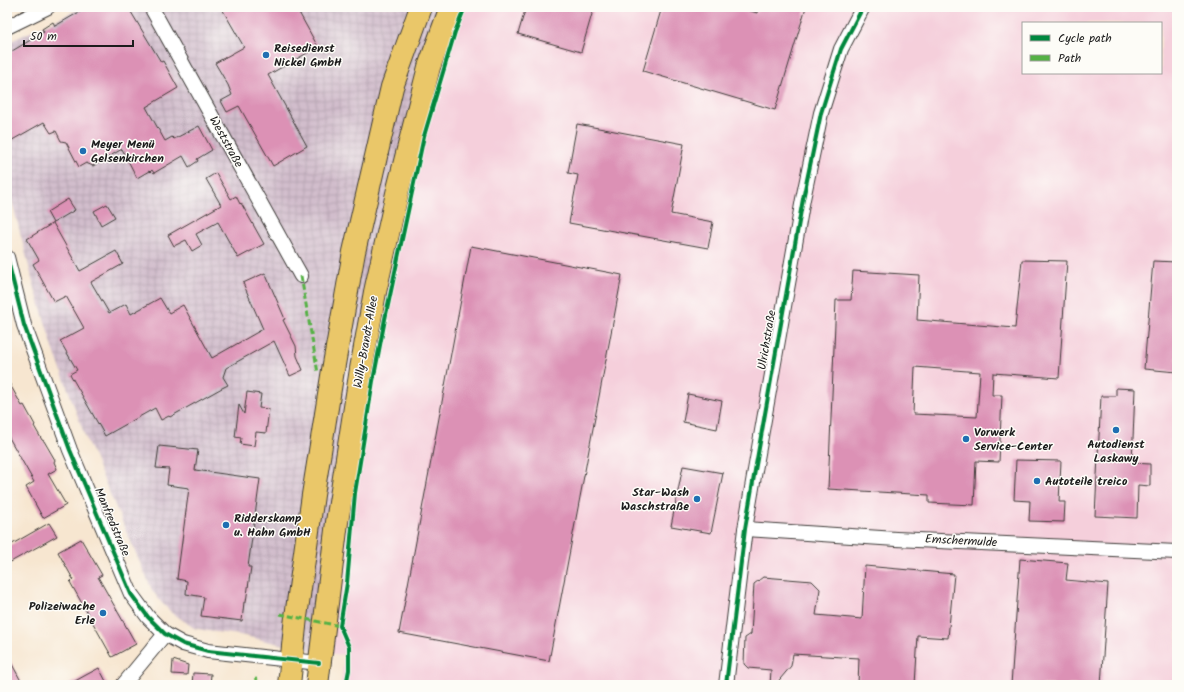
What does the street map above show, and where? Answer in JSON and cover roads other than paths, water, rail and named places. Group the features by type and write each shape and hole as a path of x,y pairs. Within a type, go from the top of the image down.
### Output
{"main road":[{"path":"289,685 314,487 354,252 392,87 421,7"},
{"name":"Willy-Brandt-Allee","path":"317,685 337,522 361,369 375,292 398,189 429,67 451,7"}],"street":[{"path":"7,27 48,7"},
{"name":"Weststraße","path":"151,7 301,276"},
{"name":"Ulrichstraße","path":"726,685 745,530 803,199 821,113 841,49 863,7"},
{"name":"Manfredstraße","path":"7,257 24,325 70,450 131,594 148,617 165,634 184,644 208,651 319,663"},
{"name":"Emschermulde","path":"745,530 896,539 1177,552"},
{"path":"123,685 165,634"}],"place":[{"name":"Reisedienst Nickel GmbH","path":"266,55"},
{"name":"Meyer Menü Gelsenkirchen","path":"83,151"},
{"name":"Autodienst Laskawy","path":"1116,430"},
{"name":"Vorwerk Service-Center","path":"966,439"},
{"name":"Autoteile treico","path":"1037,481"},
{"name":"Star-Wash Waschstraße","path":"697,499"},
{"name":"Ridderskamp u. Hahn GmbH","path":"226,525"},
{"name":"Polizeiwache Erle","path":"103,613"}]}
